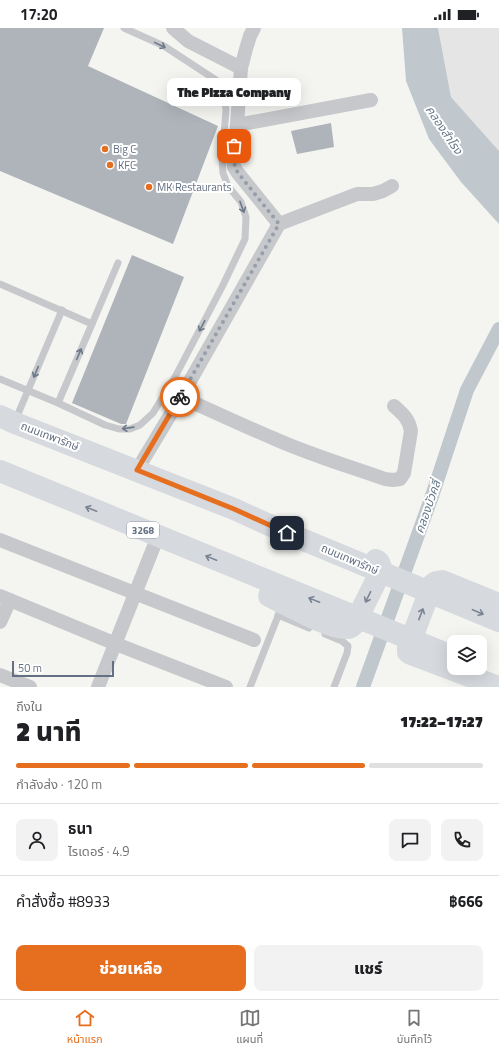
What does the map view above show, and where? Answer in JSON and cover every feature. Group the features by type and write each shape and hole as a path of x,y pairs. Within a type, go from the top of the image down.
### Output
{"main road":[{"name":"ถนนเทพารักษ์","path":"7,419 234,509 287,533 499,621"},
{"name":"3268","path":"0,472 234,567 248,583 257,590 282,602"},
{"path":"234,509 268,514 283,519 378,561 380,565 380,573 352,627 338,627 318,620 282,602"},
{"path":"498,687 411,654 408,652 408,648 432,585 436,582 442,581 499,604"},
{"path":"282,602 447,656"},
{"path":"487,671 499,676"}],"street":[{"path":"173,28 188,41 241,68"},
{"path":"254,28 248,42 241,68 233,157 234,167 279,224"},
{"path":"237,124 371,100"},
{"path":"137,470 181,397 279,224 356,194 373,194 392,186"},
{"path":"181,397 276,440 324,458 393,480 400,479 404,473 411,431 410,425 404,416 394,406"},
{"path":"98,687 158,536"},
{"path":"0,540 254,640"},
{"path":"0,622 5,598 116,644 226,687"},
{"path":"0,675 30,687"}],"lane":[{"path":"0,379 58,403 105,426 119,429 130,429 140,425 153,413 175,376 223,285 245,239 246,218 241,202 228,186 223,173 222,158 226,110 222,90 216,80 164,46 124,28"},
{"path":"58,403 118,263"},
{"path":"0,284 92,324"},
{"path":"7,419 28,391 62,310"},
{"path":"250,687 282,602 317,631 342,641 348,646 347,653 334,687"}],"shaded area":[{"path":"438,28 499,28 499,151 451,97"}],"water":[{"name":"คลองสำโรง","path":"402,28 438,28 451,97 499,151 499,224 461,182 429,139 406,81"}],"building":[{"name":"Big C","path":"0,28 104,28 88,66 218,126 173,244 0,171"},
{"path":"331,123 334,147 297,154 291,131"},
{"path":"132,255 184,277 126,424 121,424 72,403"}],"waterway":[{"name":"คลองบัวคลี่","path":"363,687 432,496 467,390 499,329"}],"way so far":[{"path":"180,397 279,224 234,167 234,146"}],"place":[{"name":"The Pizza Company","path":"234,146"},
{"name":"Big C","path":"105,149"},
{"name":"KFC","path":"110,165"},
{"name":"MK Restaurants","path":"149,187"}],"route":[{"path":"180,397 137,470 234,509 287,533"}]}
